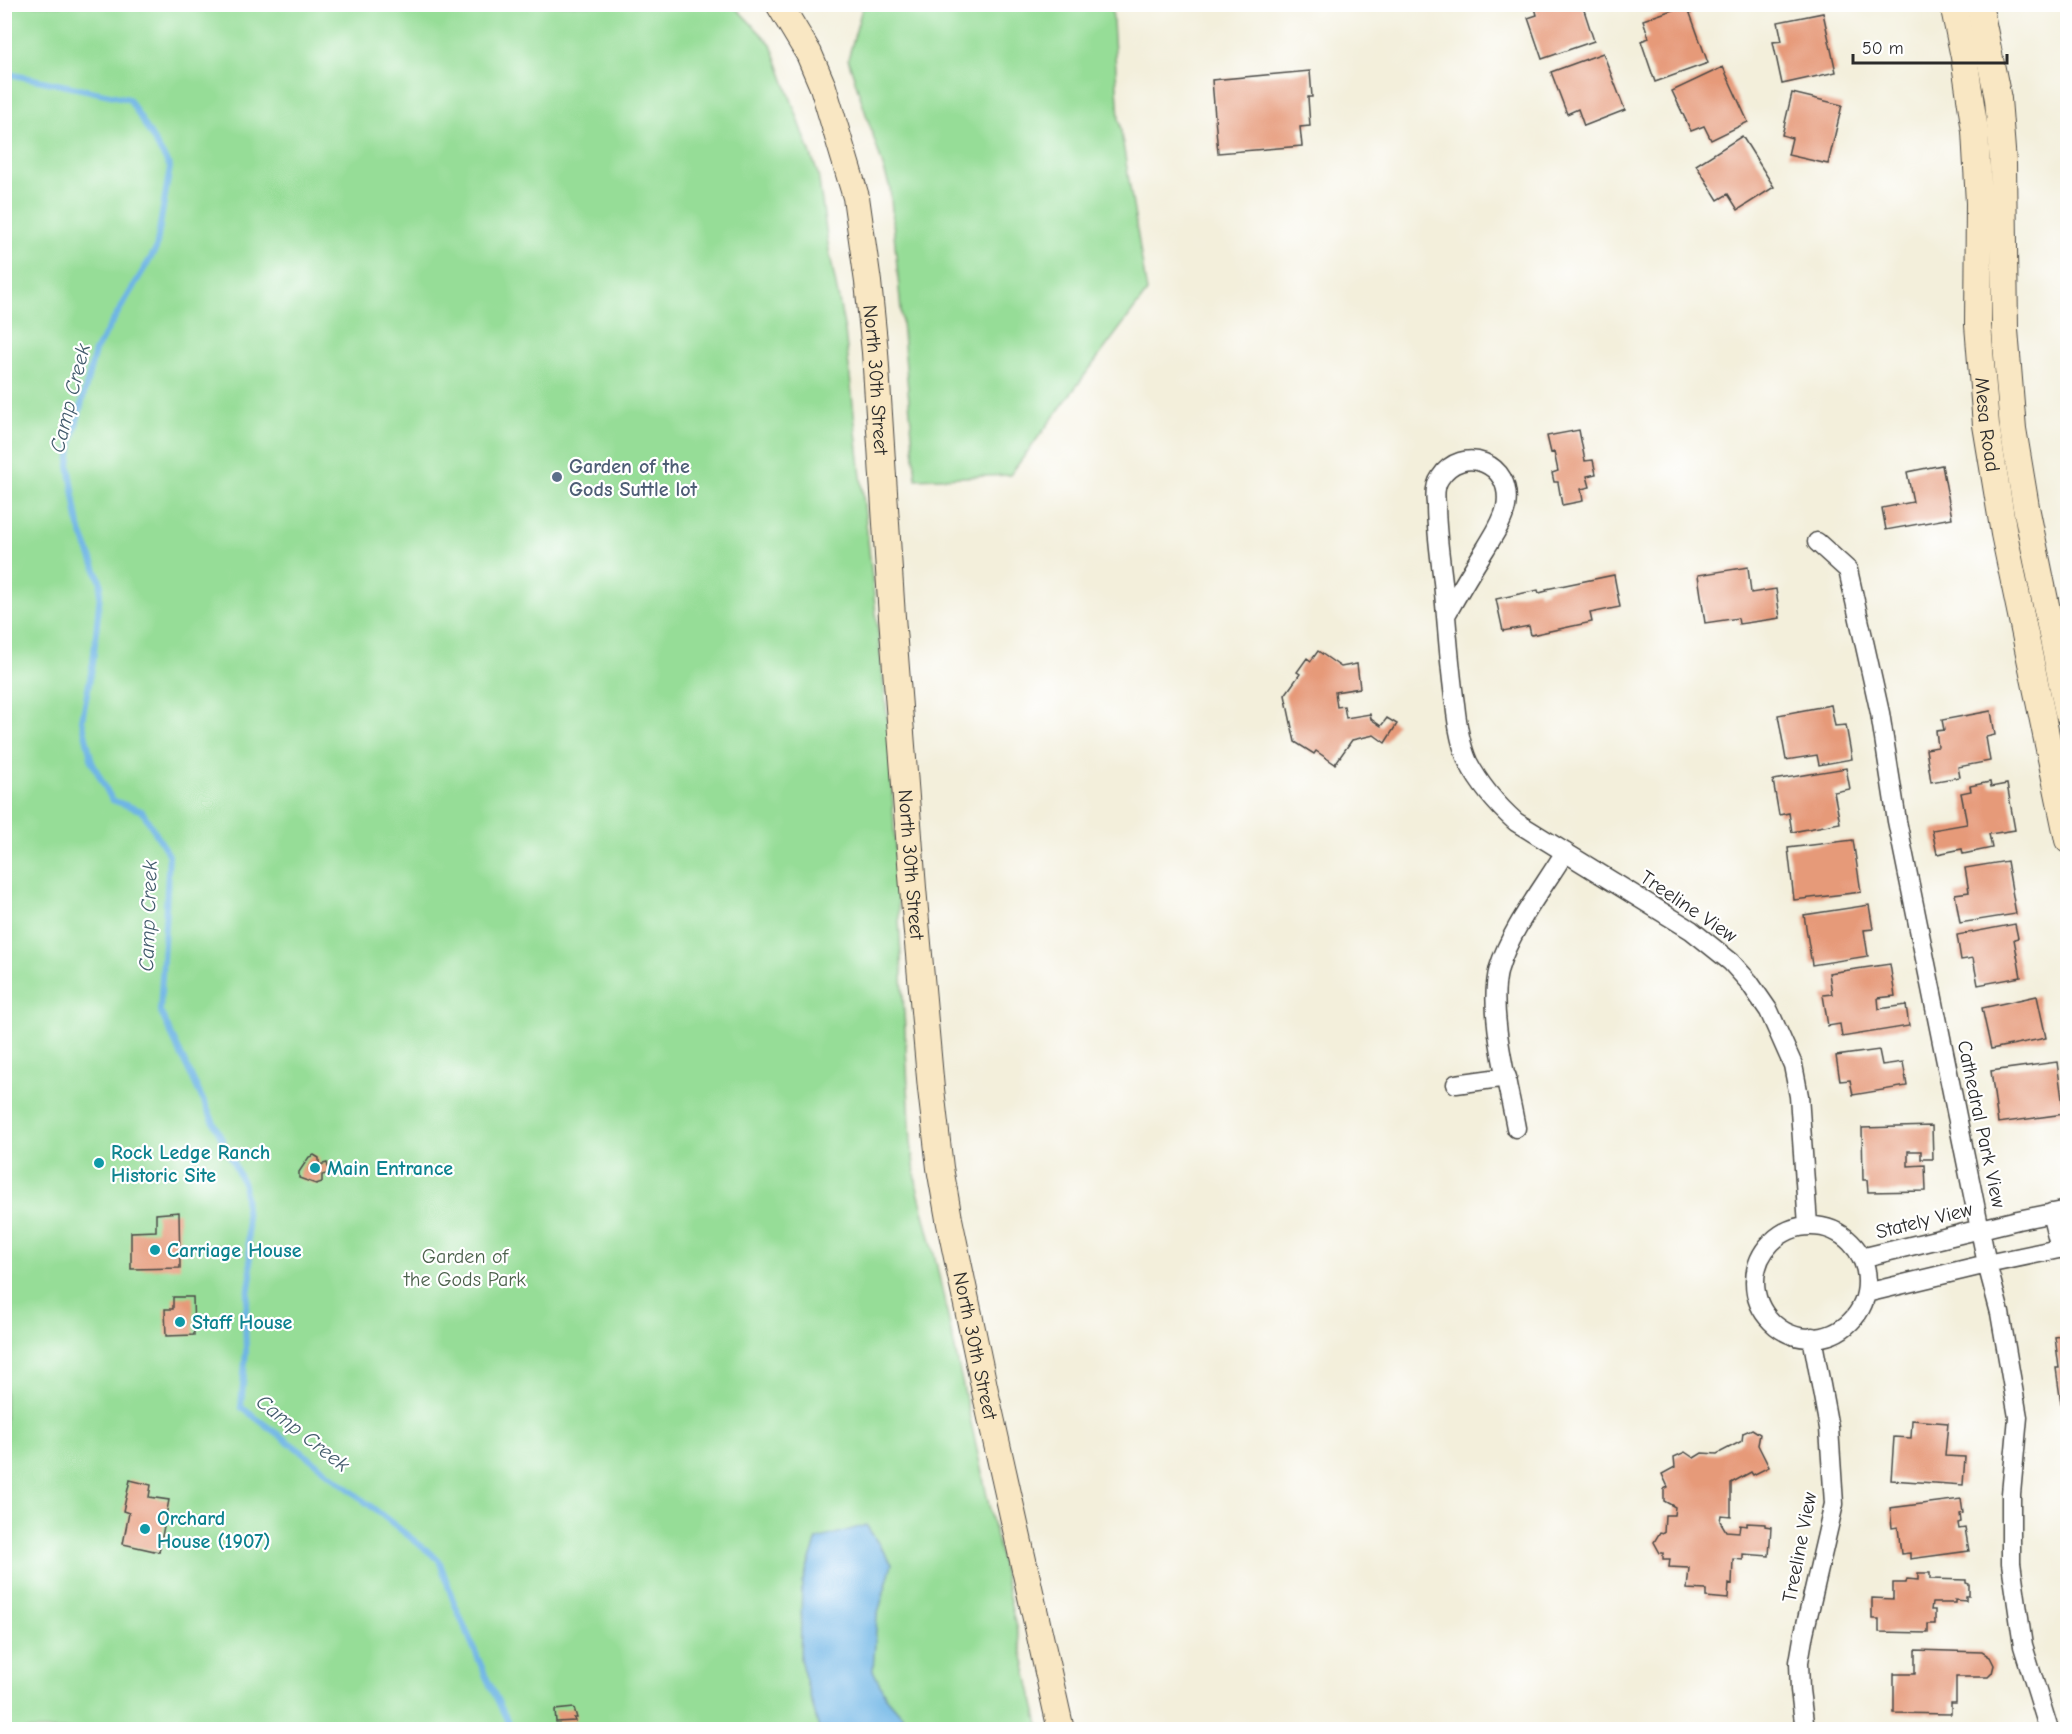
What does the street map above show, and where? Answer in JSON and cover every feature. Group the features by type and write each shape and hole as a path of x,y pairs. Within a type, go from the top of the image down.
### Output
{"main road":[{"name":"North 30th Street","path":"779,4 805,47 823,87 856,197 862,229 874,352 912,876 940,1168 985,1391 1061,1730"},
{"name":"Mesa Road","path":"1953,4 1964,57 1974,131 1978,203 1978,326 1986,426 2004,534 2067,840"},
{"name":"Mesa Road","path":"1979,4 1998,99 2003,163 2004,310 2013,429 2067,713"}],"street":[{"name":"Treeline View","path":"1446,615 1499,526 1506,507 1506,494 1498,471 1489,464 1478,461 1463,462 1447,468 1438,480 1436,506 1446,615 1455,704 1468,761 1496,803 1516,822 1691,930 1731,962 1749,982 1769,1011 1793,1065 1799,1096 1808,1225"},
{"name":"Cathedral Park View","path":"1817,542 1848,570 1880,713 1897,821 1987,1264 2000,1313 2018,1417 2011,1494 2011,1563 2023,1646 2049,1730"},
{"path":"1516,1128 1495,1010 1498,970 1515,933 1565,852"},
{"path":"1456,1084 1507,1077"},
{"name":"Stately View","path":"1861,1258 2059,1211"},
{"path":"1866,1293 2064,1248 2059,1211"},
{"path":"1808,1225 1836,1232 1849,1241 1861,1258 1867,1281 1863,1304 1852,1321 1836,1333 1820,1338 1797,1337 1783,1331 1764,1314 1756,1298 1754,1281 1757,1265 1769,1244 1785,1232 1808,1225"},
{"name":"Treeline View","path":"1805,1730 1799,1662 1834,1504 1829,1428 1812,1337"}],"green space":[{"name":"Garden of the Gods Park","path":"5,5 733,5 771,44 818,174 829,250 845,331 889,733 911,1143 917,1187 934,1253 1040,1729 5,1730"},
{"path":"863,5 1112,5 1119,119 1147,292 1010,475 916,479 890,188 848,59"}],"water":[{"path":"866,1525 892,1564 877,1617 873,1670 886,1697 914,1729 819,1729 800,1659 802,1583 817,1539"}],"building":[{"path":"1534,4 1582,4 1594,41 1542,59 1528,18 1537,15"},
{"path":"1687,5 1708,63 1655,82 1641,41 1649,38 1643,20"},
{"path":"1823,13 1836,72 1782,84 1773,42 1782,41 1778,22"},
{"path":"1603,53 1625,110 1584,126 1578,109 1567,114 1551,72"},
{"path":"1723,67 1748,122 1711,140 1704,126 1691,131 1672,91"},
{"path":"1310,71 1312,97 1308,97 1310,126 1300,127 1302,146 1218,153 1212,80"},
{"path":"1792,93 1842,105 1828,164 1788,155 1792,138 1782,135"},
{"path":"1742,136 1774,187 1738,210 1728,194 1718,200 1696,165"},
{"path":"1579,430 1585,461 1593,460 1596,474 1587,476 1590,487 1581,489 1583,501 1562,505 1558,482 1554,482 1552,473 1558,471 1554,452 1551,453 1547,436"},
{"path":"1942,465 1952,518 1886,530 1882,508 1913,502 1907,472"},
{"path":"1748,567 1751,593 1776,589 1780,618 1739,624 1738,618 1705,623 1698,575"},
{"path":"1614,575 1620,607 1590,613 1592,622 1531,635 1529,626 1503,631 1496,599 1538,590 1539,593 1547,591 1546,589"},
{"path":"1318,651 1341,667 1357,664 1360,688 1335,692 1337,707 1344,706 1346,718 1370,714 1371,719 1381,726 1387,718 1397,724 1385,743 1374,735 1352,740 1335,764 1316,751 1314,754 1295,742 1285,695 1300,674 1297,672 1307,658 1311,661"},
{"path":"1831,705 1835,726 1846,725 1852,759 1819,765 1817,755 1786,760 1778,715"},
{"path":"1991,711 1995,735 1986,737 1990,761 1958,767 1960,777 1931,782 1926,749 1938,747 1936,731 1944,730 1942,720"},
{"path":"1846,768 1850,789 1834,792 1840,823 1792,832 1789,813 1779,815 1773,780"},
{"path":"1990,782 1991,787 2007,784 2015,830 1989,834 1992,848 1963,854 1962,849 1937,854 1932,830 1967,824 1961,793 1971,791 1970,786"},
{"path":"1853,840 1861,892 1794,900 1788,848"},
{"path":"2007,861 2016,914 1960,923 1955,894 1969,892 1965,868"},
{"path":"1869,905 1873,929 1864,930 1868,956 1812,965 1804,915"},
{"path":"2015,924 2018,938 2014,939 2021,977 1978,985 1973,958 1961,960 1957,935"},
{"path":"1890,964 1895,996 1878,998 1879,1009 1906,1005 1909,1026 1842,1037 1840,1024 1828,1026 1823,995 1832,994 1829,973"},
{"path":"2037,996 2046,1038 1991,1049 1982,1008"},
{"path":"1879,1050 1882,1065 1903,1062 1907,1086 1853,1095 1850,1080 1840,1081 1836,1056"},
{"path":"2057,1062 2064,1114 1998,1123 1991,1071"},
{"path":"1932,1126 1933,1159 1921,1159 1921,1151 1908,1151 1908,1166 1925,1165 1926,1191 1868,1192 1867,1180 1863,1180 1862,1128"},
{"name":"Main Entrance","path":"314,1155 319,1158 319,1165 327,1163 330,1173 322,1175 322,1182 316,1184 299,1178 299,1172 309,1157"},
{"name":"Carriage House","path":"179,1212 180,1268 131,1269 131,1232 156,1231 156,1214"},
{"name":"Staff House","path":"173,1297 193,1297 194,1335 166,1336 165,1309 173,1309"},
{"path":"2068,1335 2068,1403 2061,1404 2055,1337"},
{"path":"1912,1420 1948,1423 1945,1456 1965,1457 1963,1485 1891,1480 1894,1437 1911,1438"},
{"path":"1752,1429 1760,1434 1758,1445 1769,1467 1753,1475 1751,1472 1731,1483 1731,1516 1721,1515 1720,1521 1726,1531 1739,1532 1740,1525 1747,1526 1747,1523 1765,1524 1771,1527 1769,1556 1743,1554 1743,1560 1733,1559 1732,1585 1729,1584 1728,1599 1706,1597 1706,1590 1687,1589 1689,1568 1669,1567 1670,1559 1663,1559 1663,1553 1660,1553 1654,1542 1660,1532 1664,1533 1665,1515 1674,1515 1675,1507 1664,1501 1664,1489 1668,1487 1662,1474 1675,1467 1674,1457 1685,1452 1694,1458 1702,1453 1717,1454 1742,1441 1743,1433"},
{"name":"Orchard House (1907)","path":"130,1480 151,1485 149,1497 169,1500 159,1552 123,1544 129,1513 123,1511"},
{"path":"1961,1499 1963,1513 1960,1514 1961,1522 1958,1523 1959,1529 1965,1528 1969,1551 1910,1559 1910,1553 1901,1554 1898,1527 1892,1528 1890,1508"},
{"path":"1918,1573 1930,1573 1930,1579 1966,1580 1969,1584 1969,1596 1966,1596 1966,1601 1932,1603 1931,1610 1935,1610 1935,1624 1928,1624 1928,1633 1879,1632 1879,1619 1872,1619 1872,1598 1893,1599 1893,1583 1906,1583 1907,1579 1918,1580"},
{"path":"1915,1650 1982,1652 1990,1657 1994,1665 1988,1677 1956,1677 1956,1703 1951,1703 1951,1714 1894,1713 1894,1674 1915,1674"},
{"path":"574,1708 577,1718 574,1718 575,1721 556,1722 555,1710"}],"waterway":[{"name":"Camp Creek","path":"4,73 129,99 170,167 156,249 95,351 72,441 69,465 79,526 101,583 93,663 82,720 92,762 112,800 142,811 169,855 160,1011 244,1185 251,1275 245,1316 246,1351 241,1407 439,1560 453,1600 512,1730"}],"place":[{"name":"Garden of the Gods Suttle lot","path":"557,477"},
{"name":"Rock Ledge Ranch Historic Site","path":"99,1163"},
{"name":"Main Entrance","path":"315,1168"},
{"name":"Carriage House","path":"155,1250"},
{"name":"Staff House","path":"180,1322"},
{"name":"Orchard House (1907)","path":"145,1529"}]}
